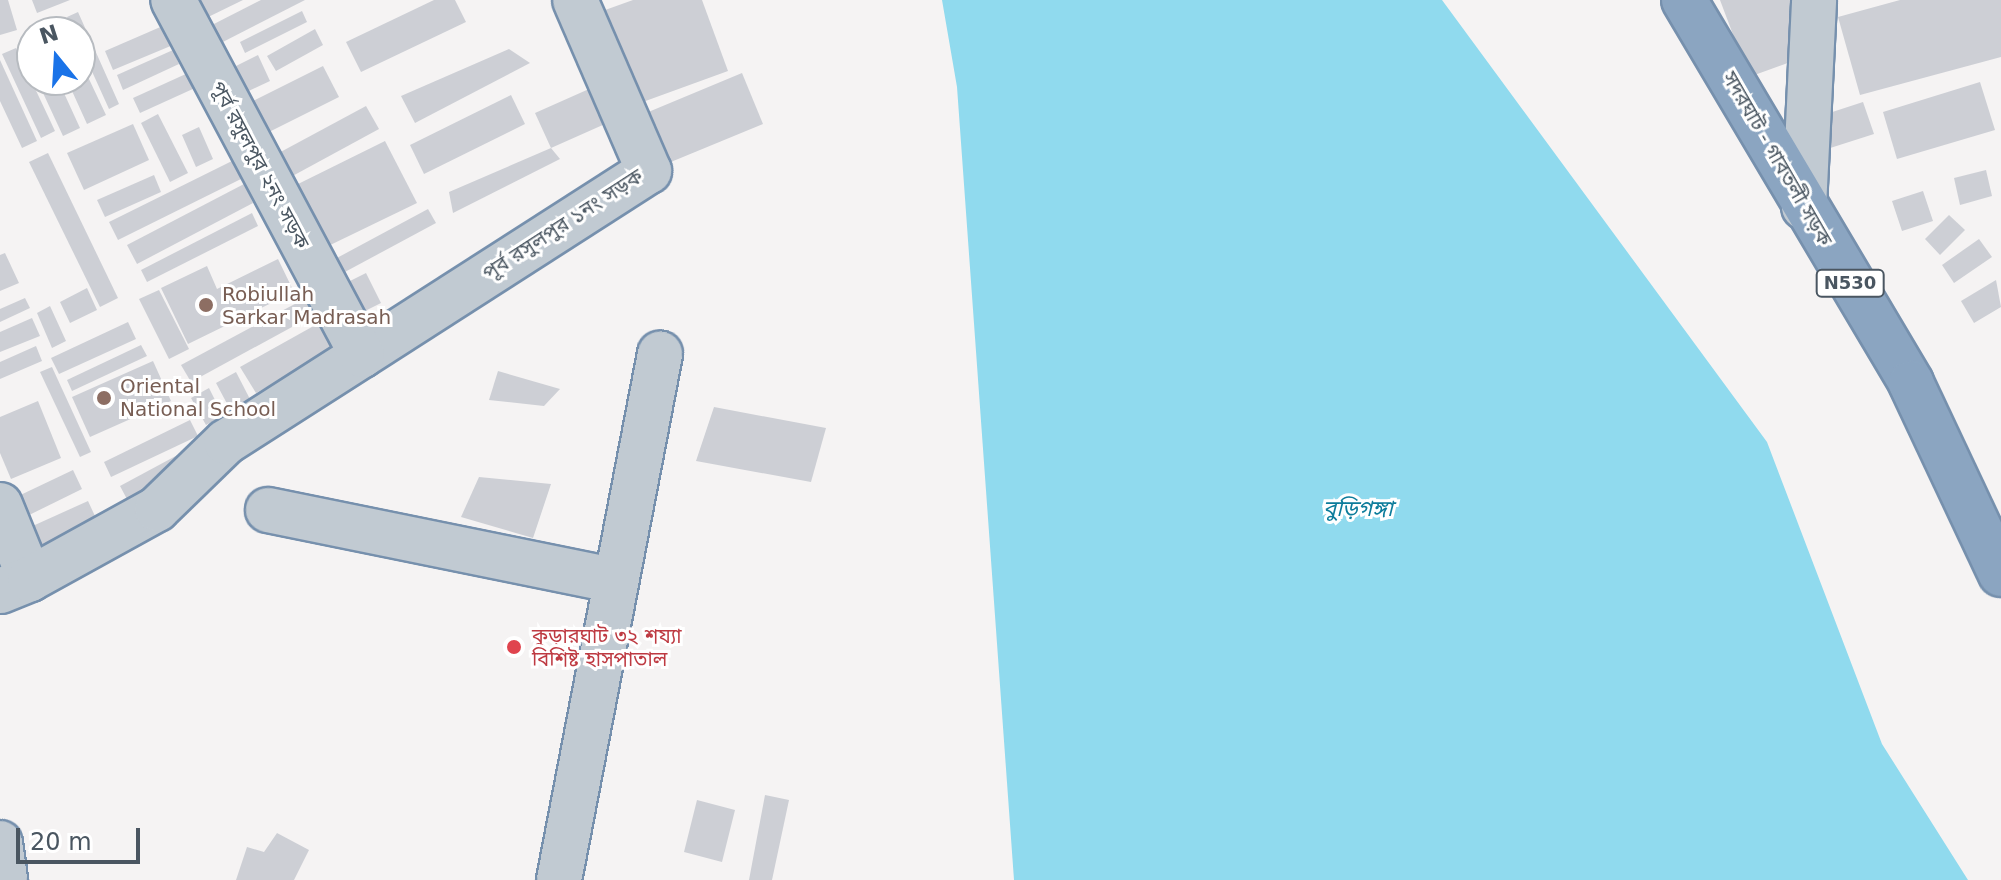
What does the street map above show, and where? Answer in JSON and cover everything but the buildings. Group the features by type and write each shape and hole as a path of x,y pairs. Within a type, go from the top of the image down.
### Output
{"highway":[{"name":"সদরঘাট - গাবতলী সড়ক","path":"1684,0 1911,383 2001,574"}],"street":[{"name":"পূর্ব রসুলপুর ২নং সড়ক","path":"173,0 362,355"},
{"name":"পূর্ব রসুলপুর ১নং সড়ক","path":"362,355 649,171 575,0"},
{"path":"1804,207 1814,0"},
{"path":"559,880 660,354"},
{"path":"0,505 15,585 157,509 226,442 362,355"},
{"path":"268,510 616,581"},
{"path":"0,843 5,880"}],"water":[{"name":"বুড়িগঙ্গা","path":"942,0 1442,0 1767,442 1882,744 1968,880 1014,880 957,87"}],"place":[{"name":"Robiullah Sarkar Madrasah","path":"206,305"},
{"name":"Oriental National School","path":"104,398"},
{"name":"কুড়ারঘাট ৩২ শয্যা বিশিষ্ট হাসপাতাল","path":"514,647"}]}
